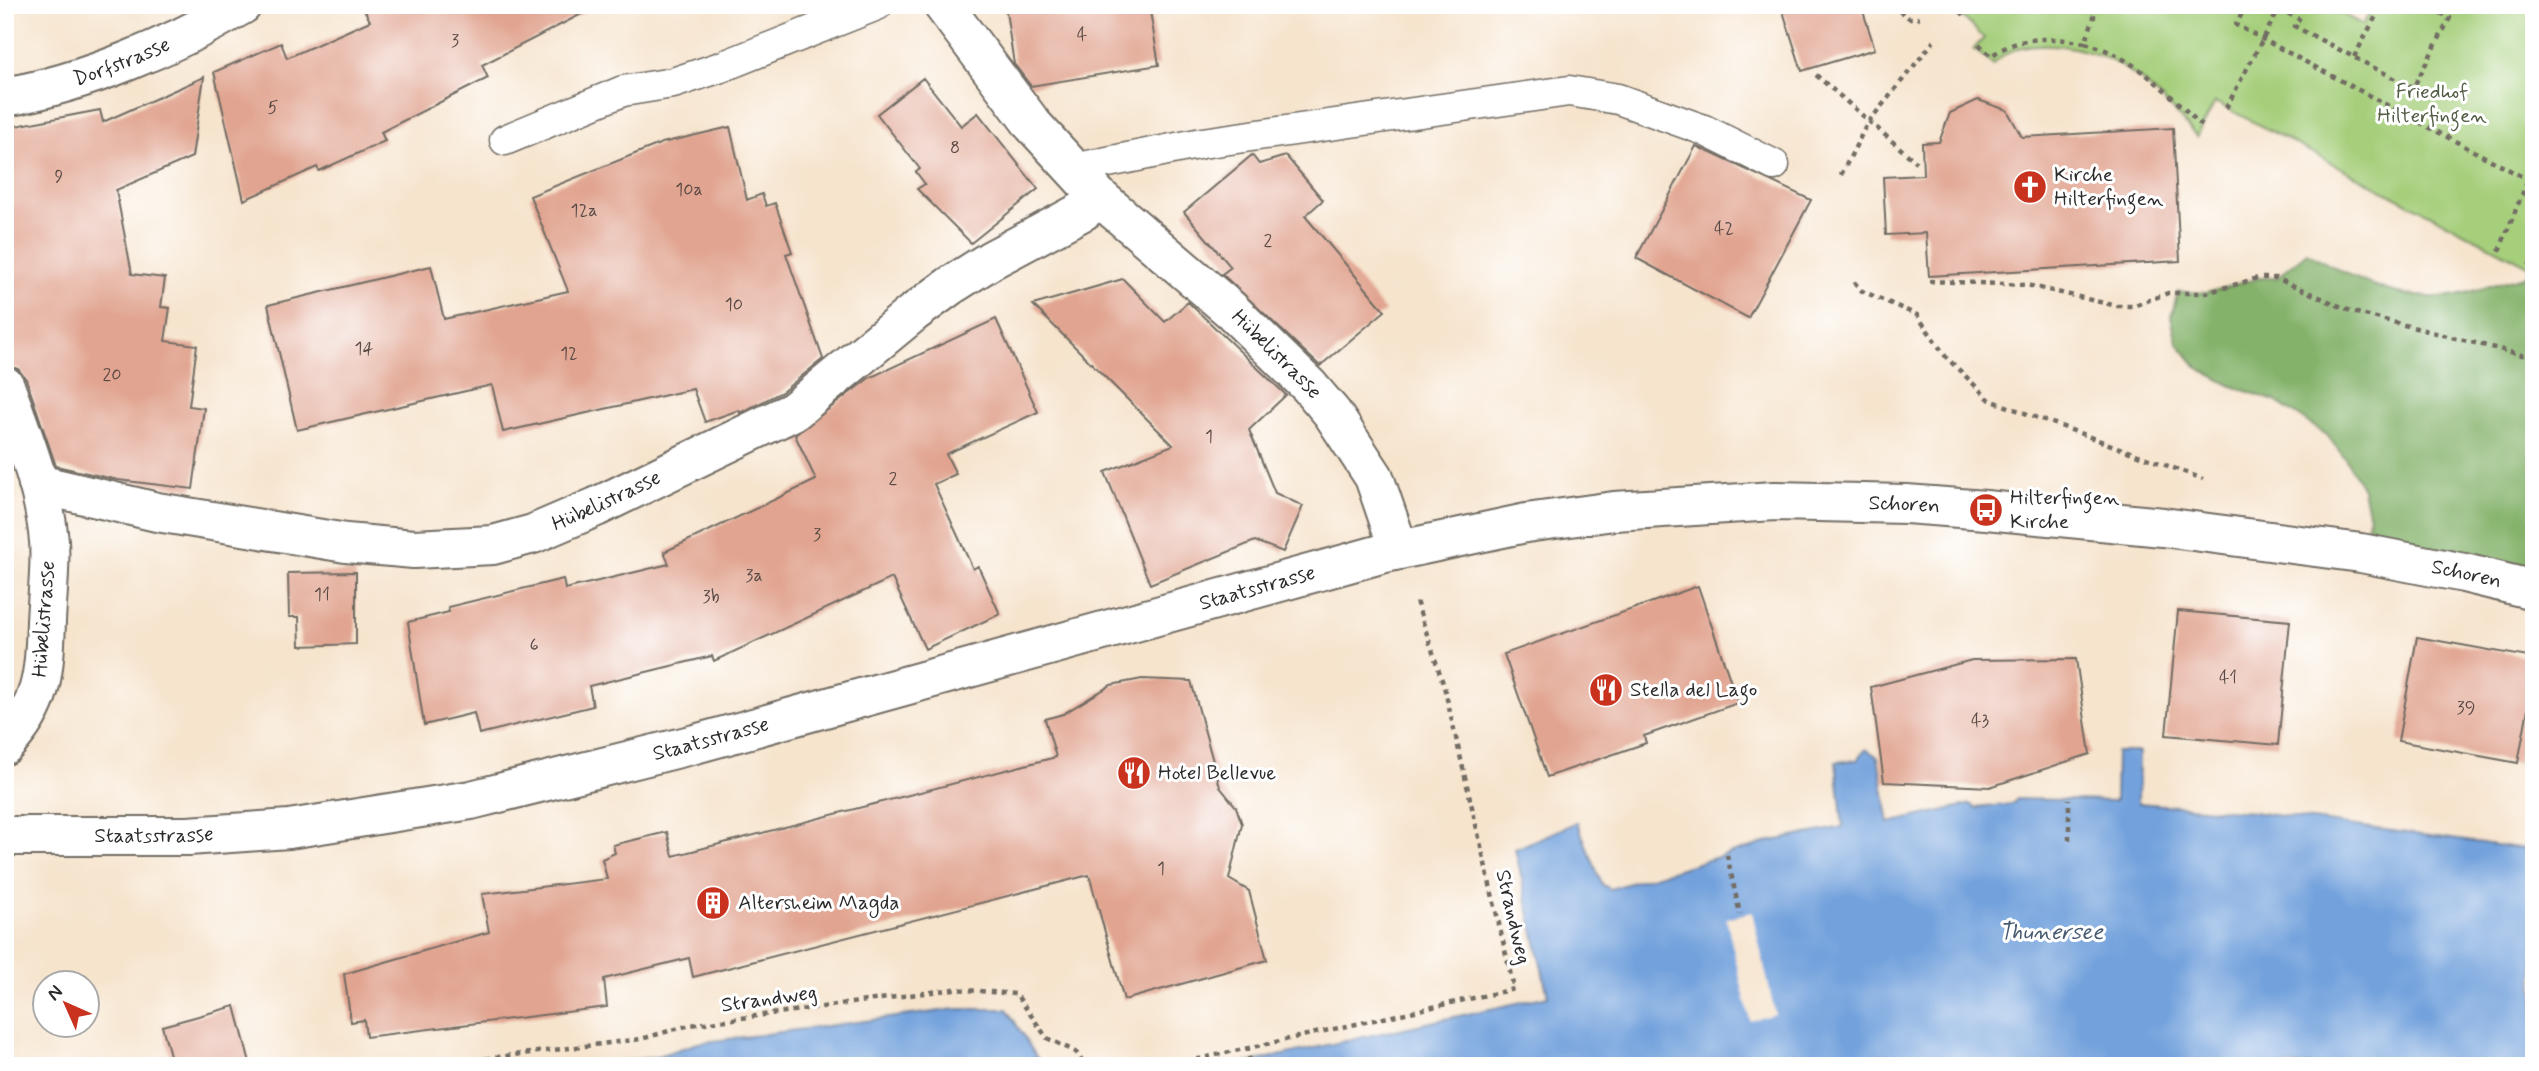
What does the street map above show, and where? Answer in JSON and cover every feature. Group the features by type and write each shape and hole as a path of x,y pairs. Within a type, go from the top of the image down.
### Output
{"main road":[{"name":"Hübelistrasse","path":"943,5 1033,125 1100,198 1231,310 1309,386 1332,413 1374,477 1399,550"},
{"name":"Dorfstrasse","path":"5,97 127,61 171,44 236,7"},
{"name":"Hübelistrasse","path":"37,484 157,512 346,542 414,548 493,545 533,534 596,506 794,411 950,286 991,260 1083,211 1100,198"},
{"name":"Hübelistrasse","path":"5,386 34,466 49,541 44,671 37,701 24,723 5,745"},
{"name":"Schoren","path":"1399,550 1526,523 1615,511 1775,501 1906,504 2164,527 2337,550 2464,573 2534,590"},
{"name":"Staatsstrasse","path":"5,836 188,836 289,829 471,800 695,744 1399,550"}],"lane":[{"path":"505,140 623,91 673,83 709,71 877,5"},
{"path":"1073,169 1202,143 1569,91 1618,99 1704,131 1774,165"}],"path":[{"path":"1891,5 1909,18 1920,18"},
{"path":"1961,15 1970,5"},
{"path":"2085,43 2094,17 2093,5"},
{"path":"2246,5 2236,25 2531,181 2499,251"},
{"path":"2354,57 2382,5"},
{"path":"2226,108 2280,7 2299,19 2294,26 2413,88 2450,19 2426,5"},
{"path":"2512,5 2534,17"},
{"path":"1979,44 1991,56 2005,46 2025,39 2057,38 2085,43 2115,53 2150,75 2202,126"},
{"path":"1841,175 1869,121 1934,41"},
{"path":"1816,75 1916,162"},
{"path":"1929,281 2027,285 2117,306 2133,306 2168,293 2206,293 2258,278 2276,278 2353,312 2534,358"},
{"path":"1854,282 1862,291 1917,315 1946,357 1990,400 2216,484"},
{"name":"Strandweg","path":"1167,1066 1514,989 1444,687 1399,550"},
{"path":"2069,840 2070,799"},
{"path":"1727,855 1740,914"},
{"name":"Strandweg","path":"426,1066 641,1039 690,1025 954,989 1017,994 1046,1038 1076,1052 1085,1066"},
{"path":"1247,1047 1251,1066"}],"green space":[{"name":"Friedhof Hilterfingen","path":"1951,5 2325,5 2363,25 2373,5 2534,5 2534,269 2215,102 2197,137 2150,88 2117,63 2097,55 2076,48 2034,45 2012,50 1993,65 1974,49 1984,38"},
{"path":"2307,252 2357,279 2412,296 2450,296 2534,274 2534,590 2361,553 2369,517 2363,489 2347,461 2327,435 2275,401 2232,386 2198,368 2177,342 2171,317 2178,292 2206,293 2258,278 2276,278"}],"water":[{"name":"Thunersee","path":"1866,749 1878,757 1889,823 1971,804 1976,808 2012,804 2017,799 2115,801 2116,752 2139,752 2138,803 2252,812 2534,850 2534,1066 1233,1066 1548,996 1515,849 1577,822 1602,884 1610,889 1772,841 1843,827 1836,762 1857,760"},
{"path":"956,1009 1007,1009 1042,1066 591,1066 655,1057 698,1043"}],"pier":[{"path":"1752,912 1775,1014 1750,1021 1726,918"}],"building":[{"path":"362,5 599,5 482,65 488,78 381,132 385,141 319,171 317,167 244,200 214,72 281,43 287,58 370,21"},
{"path":"1005,5 1149,5 1159,65 1031,86 1014,64"},
{"path":"1781,5 1861,5 1875,49 1802,71"},
{"path":"204,77 192,157 116,190 132,274 165,278 161,307 170,308 165,341 197,345 189,406 204,408 193,489 118,480 56,466 26,379 18,369 5,365 5,128 100,110 103,122"},
{"path":"923,78 961,126 978,113 1038,189 971,243 917,189 925,184 916,172 920,169 877,114"},
{"name":"Kirche Hilterfingen","path":"1978,100 2007,110 2022,137 2173,128 2180,261 1929,276 1926,233 1886,235 1883,177 1923,175 1922,143 1939,142 1950,113"},
{"path":"730,127 747,200 762,194 766,206 775,203 792,252 786,254 823,359 782,392 740,413 739,410 705,422 693,389 503,432 492,385 297,430 268,305 431,266 444,319 568,291 530,196 662,143"},
{"path":"1696,146 1811,200 1748,318 1636,258"},
{"path":"1252,155 1259,164 1286,156 1323,200 1305,216 1385,311 1320,366 1222,274 1231,267 1184,212"},
{"path":"1123,279 1165,322 1188,302 1286,395 1249,430 1275,493 1303,506 1283,552 1255,541 1150,584 1105,472 1173,445 1033,305"},
{"path":"996,319 1038,412 946,454 956,474 934,484 973,569 978,566 1000,614 925,649 892,578 714,661 712,656 589,686 593,706 479,734 474,713 424,725 408,622 449,612 448,607 563,579 565,589 669,564 664,552 816,480 795,435 869,378"},
{"path":"356,572 356,644 300,646 299,617 289,617 288,573"},
{"path":"1698,586 1738,703 1644,736 1646,743 1547,777 1504,654"},
{"path":"2178,611 2290,621 2278,745 2166,735"},
{"path":"2417,637 2534,658 2534,676 2518,763 2398,741"},
{"path":"2076,659 2090,754 1990,787 1884,782 1871,687 1972,660"},
{"path":"1142,679 1191,681 1220,787 1236,807 1242,824 1229,879 1249,891 1267,960 1124,1000 1089,875 693,977 689,958 604,979 607,1007 366,1037 364,1020 351,1022 344,974 489,932 482,894 607,879 602,859 615,853 613,845 667,832 673,856 1056,757 1045,719 1063,714 1111,685"},
{"path":"235,1006 251,1066 173,1066 162,1026"}],"place":[{"name":"Kirche Hilterfingen","path":"2030,187"},
{"name":"Hilterfingen Kirche","path":"1986,510"},
{"name":"Stella del Lago","path":"1606,690"},
{"name":"Hotel Bellevue","path":"1134,773"},
{"name":"Altersheim Magda","path":"713,903"}]}
